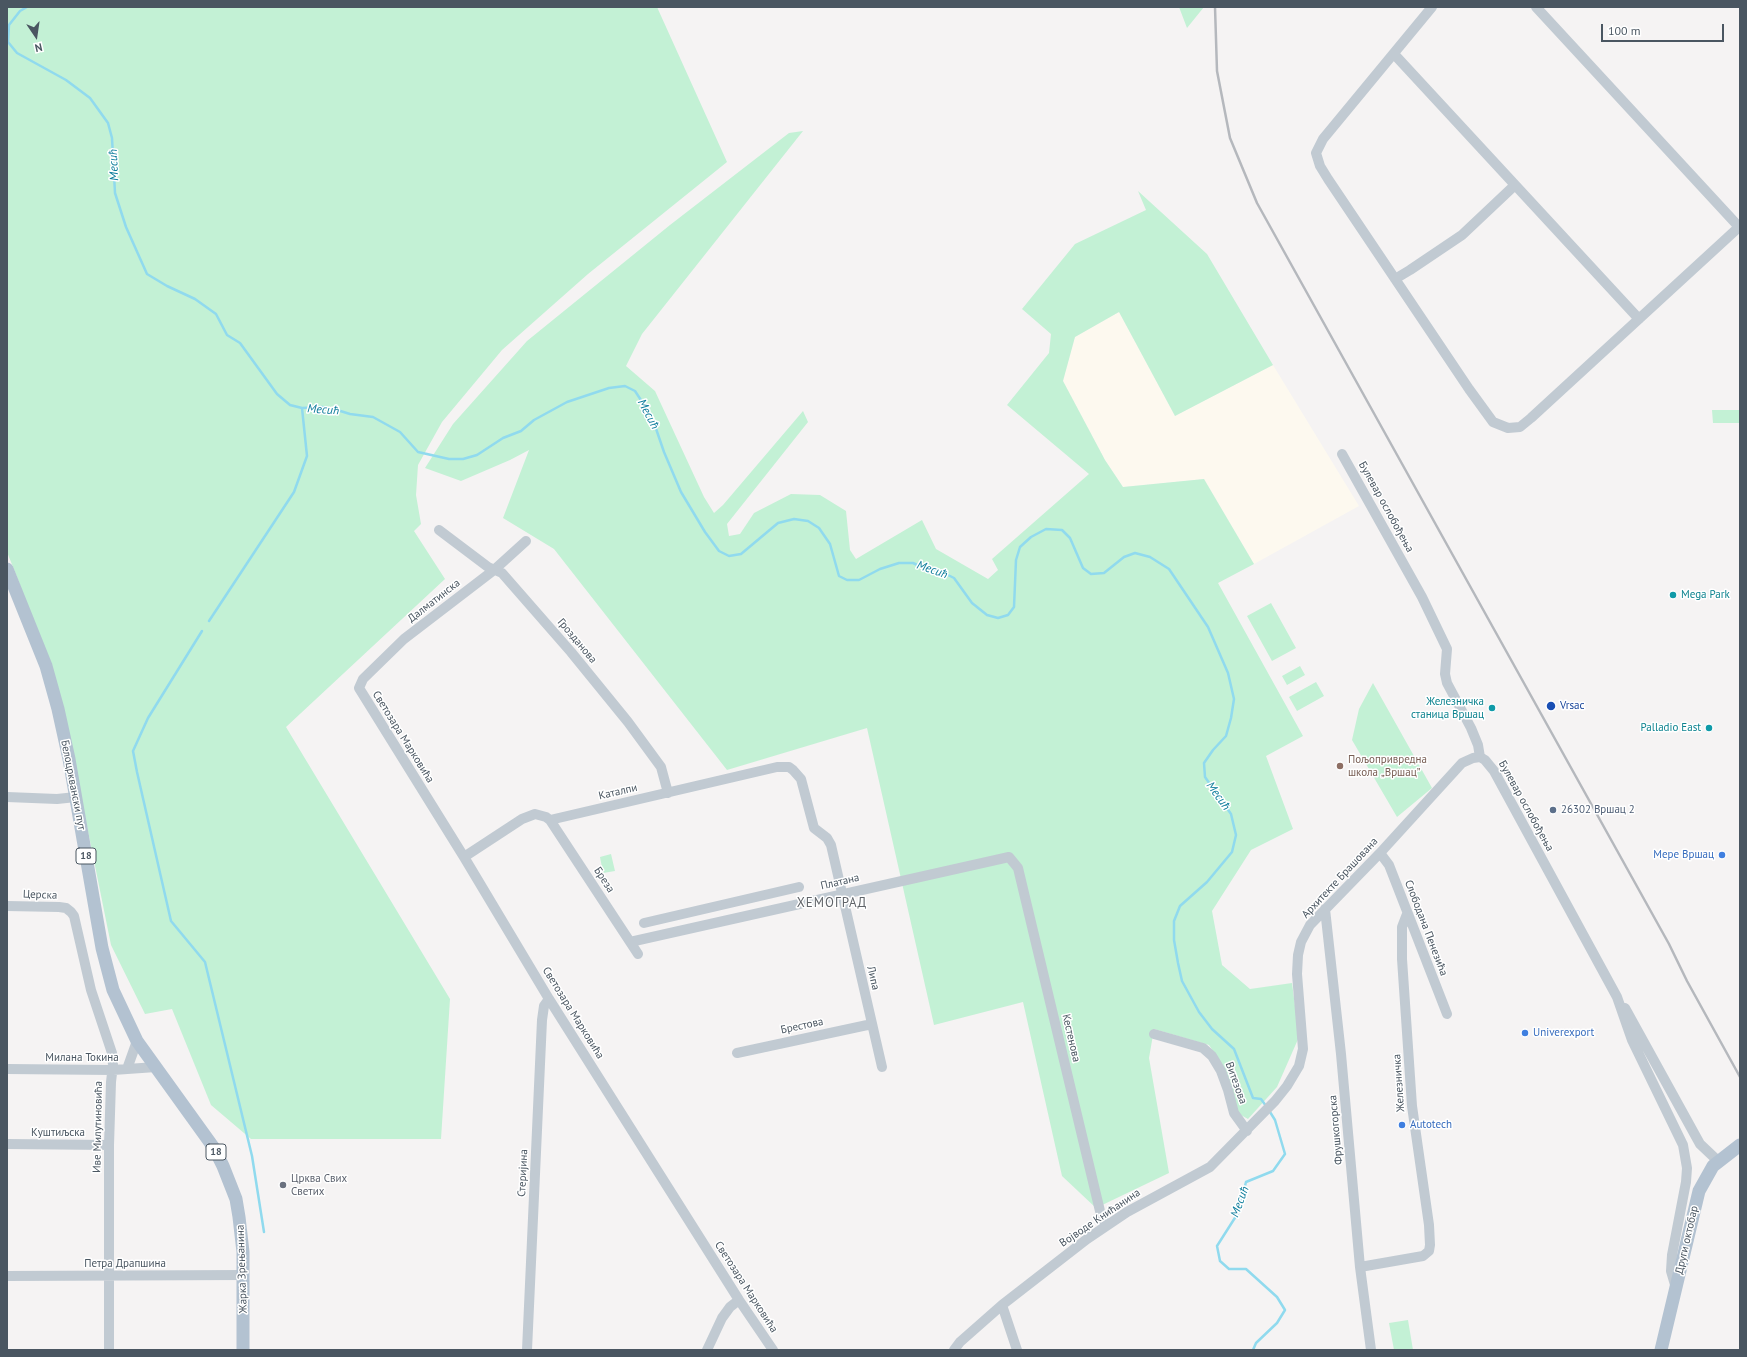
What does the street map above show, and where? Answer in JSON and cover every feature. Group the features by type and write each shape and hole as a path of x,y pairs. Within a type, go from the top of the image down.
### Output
{"main road":[{"name":"Белоцрквански пут","path":"7,569 10,587 47,672 70,758 98,926 108,972 121,1008 137,1041 156,1068"},
{"name":"Жарка Зрењанина","path":"156,1068 204,1132 223,1166 236,1199 240,1217 244,1275 243,1350"},
{"name":"Други октобар","path":"1661,1350 1699,1191 1713,1166 1740,1145"}],"street":[{"path":"1432,7 1323,139 1316,154 1320,166 1469,389 1493,422 1508,428 1520,427 1531,418 1740,227 1536,7"},
{"path":"1394,54 1639,319"},
{"path":"1395,279 1462,235 1515,185"},
{"name":"Булевар ослобођења","path":"1342,454 1422,597 1447,649 1445,674 1447,683 1471,728 1478,745 1480,757 1485,760 1494,771 1617,997 1646,1044 1700,1144 1718,1161"},
{"name":"Грозданова","path":"438,530 494,570 502,573 517,590 571,652 628,722 661,768 668,792"},
{"name":"Далматинска","path":"360,685 363,679 404,639 494,570 526,541"},
{"name":"Светозара Марковића","path":"360,685 361,692 549,999 739,1300 773,1350"},
{"name":"Архитекте Брашована","path":"1263,1113 1287,1086 1299,1066 1303,1049 1297,974 1298,955 1301,942 1310,925 1380,853 1462,763 1473,758 1480,757"},
{"name":"Каталпи","path":"464,858 522,819 535,814 546,817 550,820 777,767 788,768"},
{"name":"Липа","path":"788,768 796,772 801,779 814,828 830,842 882,1067"},
{"path":"7,796 57,799 76,797"},
{"name":"Бреза","path":"550,820 638,954"},
{"name":"Слободана Пенезића","path":"1380,853 1389,865 1447,1014"},
{"name":"Платана","path":"630,942 1009,857"},
{"name":"Кестенова","path":"1009,857 1018,868 1100,1211 1106,1226"},
{"path":"644,923 799,887"},
{"name":"Церска","path":"7,906 59,907 66,908 71,912"},
{"name":"Фрушкогорска","path":"1325,908 1341,1054 1360,1267 1371,1350"},
{"name":"Иве Милутиновића","path":"71,912 74,916 91,990 112,1053 113,1070 111,1082 109,1145 109,1350"},
{"path":"694,912 698,926"},
{"name":"Железничка","path":"1360,1267 1423,1256 1429,1251 1430,1245 1429,1225 1412,1106 1402,959 1402,927 1407,914"},
{"name":"Булевар ослобођења","path":"1617,997 1639,1056 1678,1134 1686,1157 1686,1182 1672,1255 1671,1271 1676,1288"},
{"name":"Стеријина","path":"527,1350 542,1020 544,1006 549,999"},
{"name":"Брестова","path":"737,1053 872,1024"},
{"name":"Булевар ослобођења","path":"1627,1027 1646,1044"},
{"name":"Витезова","path":"1154,1034 1203,1048 1212,1056 1221,1071 1234,1113 1247,1131"},
{"path":"128,1069 137,1041"},
{"path":"1639,1056 1646,1044"},
{"name":"Милана Токина","path":"7,1069 113,1070 156,1068"},
{"name":"Војводе Книћанина","path":"954,1350 960,1342 1002,1305 1087,1238 1150,1198 1206,1170 1247,1131 1263,1113"},
{"name":"Куштиљска","path":"7,1144 109,1145"},
{"name":"Петра Драпшина","path":"7,1276 109,1277 244,1275"},
{"path":"707,1350 722,1318 730,1307 739,1300"},
{"path":"1002,1305 1017,1350"}],"shaded area":[{"path":"1119,312 1175,416 1273,365 1359,506 1254,564 1204,479 1123,487 1105,460 1063,381 1075,337"}],"green space":[{"path":"7,7 657,7 727,162 588,274 502,350 442,422 418,465 416,495 421,524 414,531 445,579 286,727 450,999 441,1139 251,1139 211,1105 172,1009 145,1014 111,945 68,732 19,582 7,552"},
{"path":"1179,7 1204,7 1187,28"},
{"path":"803,131 642,334 626,366 655,391 704,497 714,513 723,505 803,411 808,422 727,524 729,536 740,534 754,513 791,494 820,495 846,511 850,550 856,559 922,520 936,549 988,579 998,570 992,559 1089,474 1007,405 1049,353 1051,334 1022,309 1075,244 1146,210 1138,191 1207,254 1273,365 1175,416 1119,312 1075,337 1063,381 1105,460 1123,487 1204,479 1254,564 1218,583 1303,736 1266,756 1293,829 1251,850 1212,911 1222,965 1250,989 1292,983 1299,1037 1277,1087 1248,1119 1239,1114 1221,1063 1209,1045 1154,1029 1149,1058 1169,1173 1096,1208 1062,1176 1023,1002 934,1025 867,728 727,770 554,549 503,518 529,450 510,460 461,481 425,468 453,424 527,341 670,225 789,133"},
{"path":"1712,410 1740,410 1740,423 1713,423"},
{"path":"1271,603 1296,648 1272,661 1247,616"},
{"path":"1300,666 1305,675 1287,685 1282,676"},
{"path":"1316,682 1324,696 1297,711 1289,697"},
{"path":"1373,683 1432,788 1397,817 1352,740 1359,709"},
{"path":"611,854 615,871 603,873 600,857"},
{"path":"1408,1320 1413,1350 1394,1350 1389,1323"}],"waterway":[{"name":"Месић","path":"27,7 20,11 9,25 8,42 17,53 66,80 90,98 108,123 112,138 115,193 126,227 147,274 167,286 195,299 216,314 227,335 240,343 277,394 290,405 302,408 322,407 350,414 373,417 400,432 418,452 449,459 463,459 477,455 503,438 521,431 534,420 567,402 609,388 625,386 635,391 652,417 664,452 681,492 705,532 719,551 729,556 741,554 778,523 794,519 808,521 819,528 830,544 839,576 847,580 859,580 880,569 899,563 913,563 926,569 940,571 954,578 972,603 987,615 998,618 1008,615 1014,607 1016,560 1020,547 1031,537 1046,529 1062,530 1070,538 1083,568 1091,574 1104,573 1124,557 1135,553 1150,557 1169,569 1208,627 1228,673 1234,699 1226,736 1213,750 1204,763 1205,777 1231,814 1236,835 1232,852 1207,882 1180,906 1174,921 1174,940 1178,963 1182,981 1199,1012 1212,1029 1234,1049 1253,1098 1261,1099 1266,1106"},
{"path":"209,621 294,492 307,456 302,408"},
{"path":"202,631 148,718 133,751 171,921 205,962 252,1156 264,1232"},
{"name":"Месић","path":"1253,1350 1256,1343 1277,1323 1285,1310 1277,1297 1246,1269 1229,1269 1220,1261 1217,1246 1238,1213 1246,1182 1273,1171 1285,1154 1275,1120 1270,1112"}],"railway":[{"path":"1215,7 1217,71 1230,138 1257,203 1669,944 1687,981 1740,1077"}],"place":[{"name":"Mega Park","path":"1673,595"},
{"name":"Vrsac","path":"1551,706"},
{"name":"Железничка станица Вршац","path":"1492,708"},
{"name":"Palladio East","path":"1709,728"},
{"name":"Пољопривредна школа „Вршац”","path":"1340,766"},
{"name":"26302 Вршац 2","path":"1553,810"},
{"name":"Мере Вршац","path":"1722,855"},
{"name":"Univerexport","path":"1525,1033"},
{"name":"Autotech","path":"1402,1125"},
{"name":"Црква Свих Светих","path":"283,1185"}],"district":[{"name":"ХЕМОГРАД","path":"832,903"}]}
